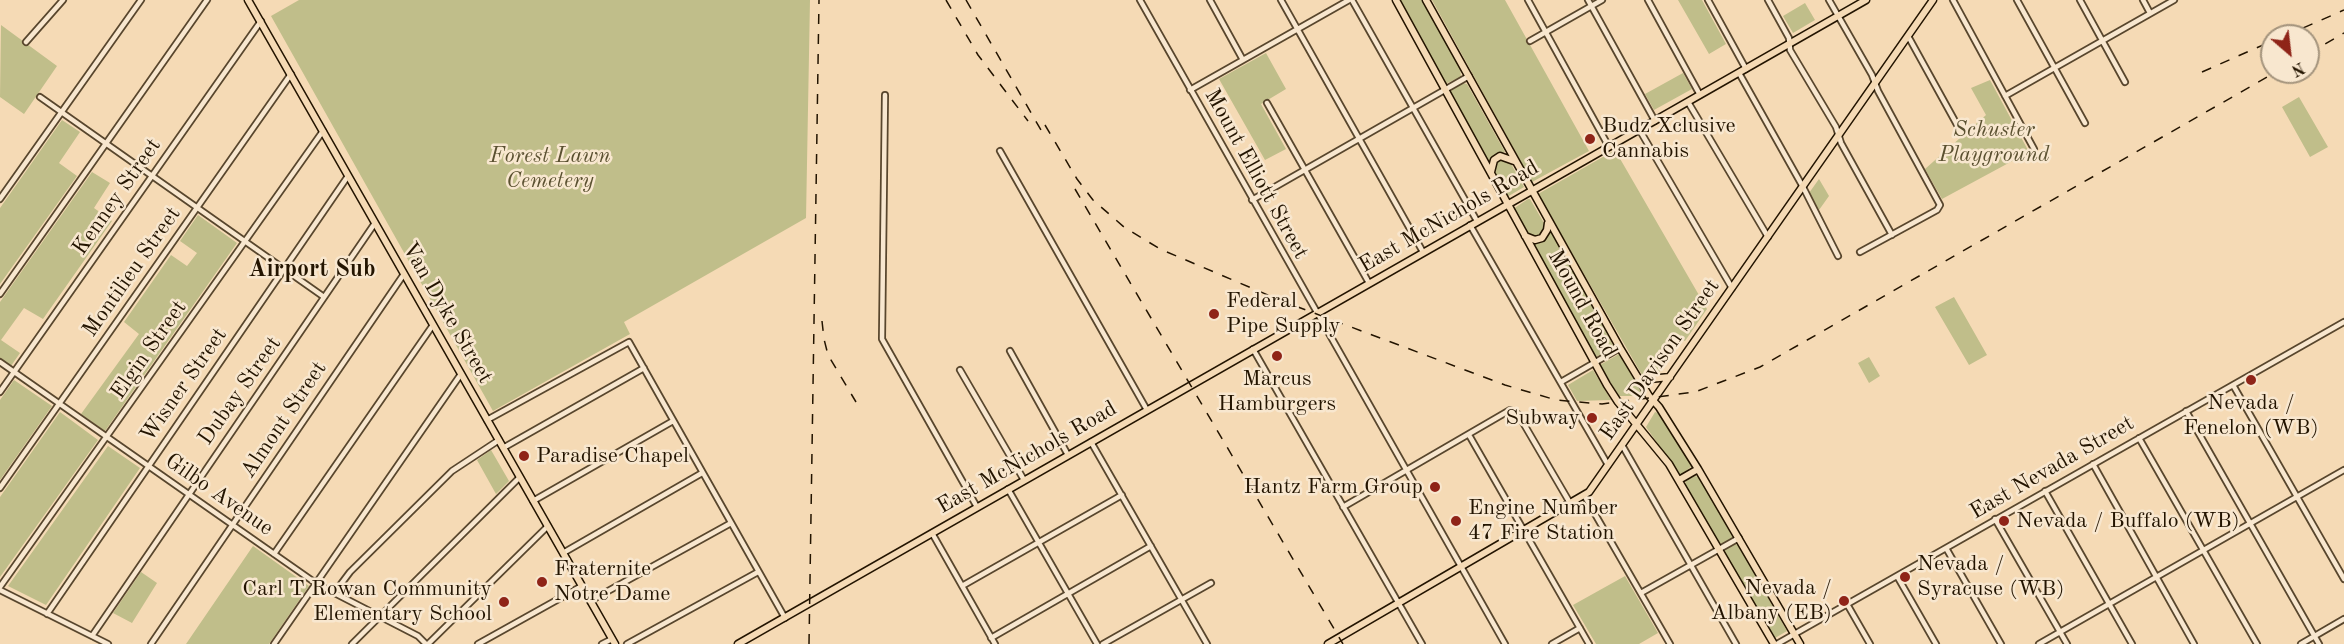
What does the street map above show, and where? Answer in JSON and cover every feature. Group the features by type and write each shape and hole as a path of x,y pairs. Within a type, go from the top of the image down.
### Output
{"main road":[{"name":"Van Dyke Street","path":"248,0 613,641"},
{"name":"Mound Road","path":"1396,0 1595,363 1618,402 1679,480 1775,644"},
{"name":"Mound Road","path":"1426,0 1620,348 1698,469 1800,644"},
{"name":"East McNichols Road","path":"738,644 1866,0"},
{"name":"East Davison Street","path":"1328,644 1584,495 1594,486 1933,0"},
{"path":"1491,174 1491,165 1500,156 1517,164"},
{"path":"1525,236 1535,240 1542,238 1547,230 1548,220"},
{"path":"1639,380 1670,377"},
{"path":"1679,480 1698,469"}],"street":[{"path":"27,42 63,0"},
{"path":"0,200 141,0"},
{"path":"0,294 207,0"},
{"name":"Mount Elliott Street","path":"1141,0 1505,644"},
{"path":"1210,0 1243,60"},
{"path":"1281,0 1423,252"},
{"path":"1190,90 1351,0 1413,108 1608,465"},
{"path":"1528,0 1609,147"},
{"path":"1588,0 1655,121"},
{"path":"1530,41 1602,0"},
{"path":"1648,0 1700,95"},
{"path":"1708,0 1742,71 1838,256"},
{"path":"1767,0 1789,38 1790,50 1827,111 1892,235"},
{"path":"1829,0 1939,203 1937,210 1860,252"},
{"path":"1953,0 2034,149"},
{"path":"2017,0 2085,123"},
{"path":"2080,0 2125,82"},
{"path":"2143,0 2150,13"},
{"path":"2005,96 2174,0"},
{"name":"Kenney Street","path":"0,392 261,21"},
{"path":"1908,36 1960,132"},
{"name":"Montilieu Street","path":"0,488 291,74"},
{"path":"1252,200 1469,76"},
{"path":"885,95 882,339 977,507"},
{"path":"40,97 324,297"},
{"path":"1688,102 1768,237"},
{"path":"1267,103 1369,283"},
{"path":"1639,129 1732,288"},
{"name":"Elgin Street","path":"0,589 323,131"},
{"path":"1000,152 1147,410"},
{"name":"Wisner Street","path":"47,614 348,176"},
{"name":"Dubay Street","path":"92,636 375,223"},
{"name":"Almont Street","path":"151,644 404,274"},
{"name":"East Nevada Street","path":"1775,644 2344,322"},
{"path":"274,554 433,325"},
{"path":"487,420 625,342 630,343 785,618"},
{"path":"1561,382 1620,348"},
{"path":"1253,349 1422,644"},
{"path":"1010,351 1068,455"},
{"name":"Gilbo Avenue","path":"0,362 316,584 418,636 427,644"},
{"path":"503,448 644,368"},
{"path":"960,370 1023,480"},
{"path":"274,644 461,374"},
{"path":"2233,385 2344,579"},
{"path":"1343,507 1510,411 1516,412 1522,421 1570,503"},
{"path":"2186,411 2319,644"},
{"path":"533,501 673,421"},
{"path":"1469,435 1589,644"},
{"path":"2139,438 2257,644"},
{"path":"335,592 350,572 452,471 499,440"},
{"path":"1091,442 1207,644"},
{"path":"1622,445 1736,644"},
{"path":"2093,464 2194,644"},
{"path":"2038,644 2344,470"},
{"path":"563,553 702,473"},
{"path":"352,644 520,477"},
{"path":"1008,489 1097,644"},
{"path":"2045,491 2132,644"},
{"path":"962,586 1122,495"},
{"path":"1584,495 1670,644"},
{"path":"1995,519 2067,644"},
{"path":"590,601 731,523"},
{"path":"427,644 548,526"},
{"path":"932,533 995,644"},
{"path":"1641,593 1739,538"},
{"path":"991,638 1151,546"},
{"path":"1946,548 2001,644"},
{"path":"627,644 758,572"},
{"path":"1897,576 1936,644"},
{"path":"1103,644 1211,583"},
{"path":"478,644 582,586"},
{"path":"0,589 108,644"},
{"path":"1847,604 1870,644"},
{"path":"2301,644 2344,620"},
{"path":"1552,644 1580,628"},
{"path":"602,644 613,641"}],"green space":[{"name":"Forest Lawn Cemetery","path":"299,0 810,0 806,218 624,322 630,334 493,411 271,16"},
{"path":"1398,0 1423,0 1460,67 1461,77 1445,84"},
{"path":"1432,0 1505,0 1589,151 1532,182"},
{"path":"1678,0 1702,0 1726,44 1709,54"},
{"path":"1805,3 1815,20 1793,33 1783,16"},
{"path":"1,25 57,66 24,114 0,97"},
{"path":"1266,53 1286,89 1261,104 1286,149 1265,160 1219,79"},
{"path":"1683,73 1692,89 1654,110 1645,94"},
{"name":"Schuster Playground","path":"1990,80 2029,152 1942,199 1925,169 1986,115 1971,88"},
{"path":"1463,83 1467,84 1505,152 1493,156 1488,164 1449,92"},
{"path":"2299,97 2328,147 2310,157 2282,107"},
{"path":"62,120 80,132 59,163 77,176 0,284 0,208"},
{"path":"1615,150 1707,309 1658,374 1642,375 1538,194"},
{"path":"1499,159 1510,162 1524,187 1507,197 1494,175 1495,163"},
{"path":"92,172 110,183 94,208 112,221 43,319 24,308 1,340 20,353 11,366 0,358 0,302"},
{"path":"1819,179 1829,196 1819,210 1809,193"},
{"path":"1528,199 1544,223 1544,229 1539,236 1529,236 1513,209"},
{"path":"198,215 237,243 105,431 81,414 139,334 124,322 171,255 187,266 197,253 180,241"},
{"path":"1549,232 1552,232 1614,347 1596,357 1585,342 1533,244 1546,238"},
{"path":"1954,297 1987,355 1969,365 1935,307"},
{"path":"1619,354 1644,396 1619,396 1600,365"},
{"path":"1869,357 1880,376 1869,383 1858,363"},
{"path":"1593,370 1611,400 1577,401 1568,385"},
{"path":"14,380 52,406 0,480 0,400"},
{"path":"60,412 98,440 0,577 0,497"},
{"path":"1655,412 1658,413 1692,466 1682,474 1679,474 1646,427"},
{"path":"108,446 140,468 46,605 8,586"},
{"path":"491,450 509,481 496,494 477,460"},
{"path":"1695,476 1699,477 1732,536 1732,539 1723,544 1718,542 1685,485 1686,481"},
{"path":"1735,544 1738,545 1787,631 1775,638 1724,552 1725,549"},
{"path":"253,546 309,586 269,644 186,644"},
{"path":"141,572 157,583 132,623 113,613"},
{"path":"1625,576 1658,633 1639,644 1596,644 1573,605"}],"railway":[{"path":"809,644 819,0"},
{"path":"946,0 978,55 1028,121"},
{"path":"966,0 1045,137"},
{"path":"2312,24 2344,10"},
{"path":"2320,47 2344,33"},
{"path":"2202,72 2260,46"},
{"path":"1045,125 1077,179 1093,200 1124,227 1160,249 1282,301 1505,385 1556,400 1602,404 1695,392 1760,367 2260,81"},
{"path":"1075,189 1343,644"},
{"path":"822,321 828,355 856,402"}],"place":[{"name":"Budz Xclusive Cannabis","path":"1590,139"},
{"name":"Federal Pipe Supply","path":"1214,314"},
{"name":"Marcus Hamburgers","path":"1277,356"},
{"name":"Nevada / Fenelon (WB)","path":"2251,380"},
{"name":"Subway","path":"1592,418"},
{"name":"Paradise Chapel","path":"524,456"},
{"name":"Hantz Farm Group","path":"1435,487"},
{"name":"Engine Number 47 Fire Station","path":"1456,521"},
{"name":"Nevada / Buffalo (WB)","path":"2004,521"},
{"name":"Nevada / Syracuse (WB)","path":"1905,577"},
{"name":"Fraternite Notre Dame","path":"542,582"},
{"name":"Nevada / Albany (EB)","path":"1844,601"},
{"name":"Carl T Rowan Community Elementary School","path":"504,602"}],"district":[{"name":"Airport Sub","path":"312,270"}]}
